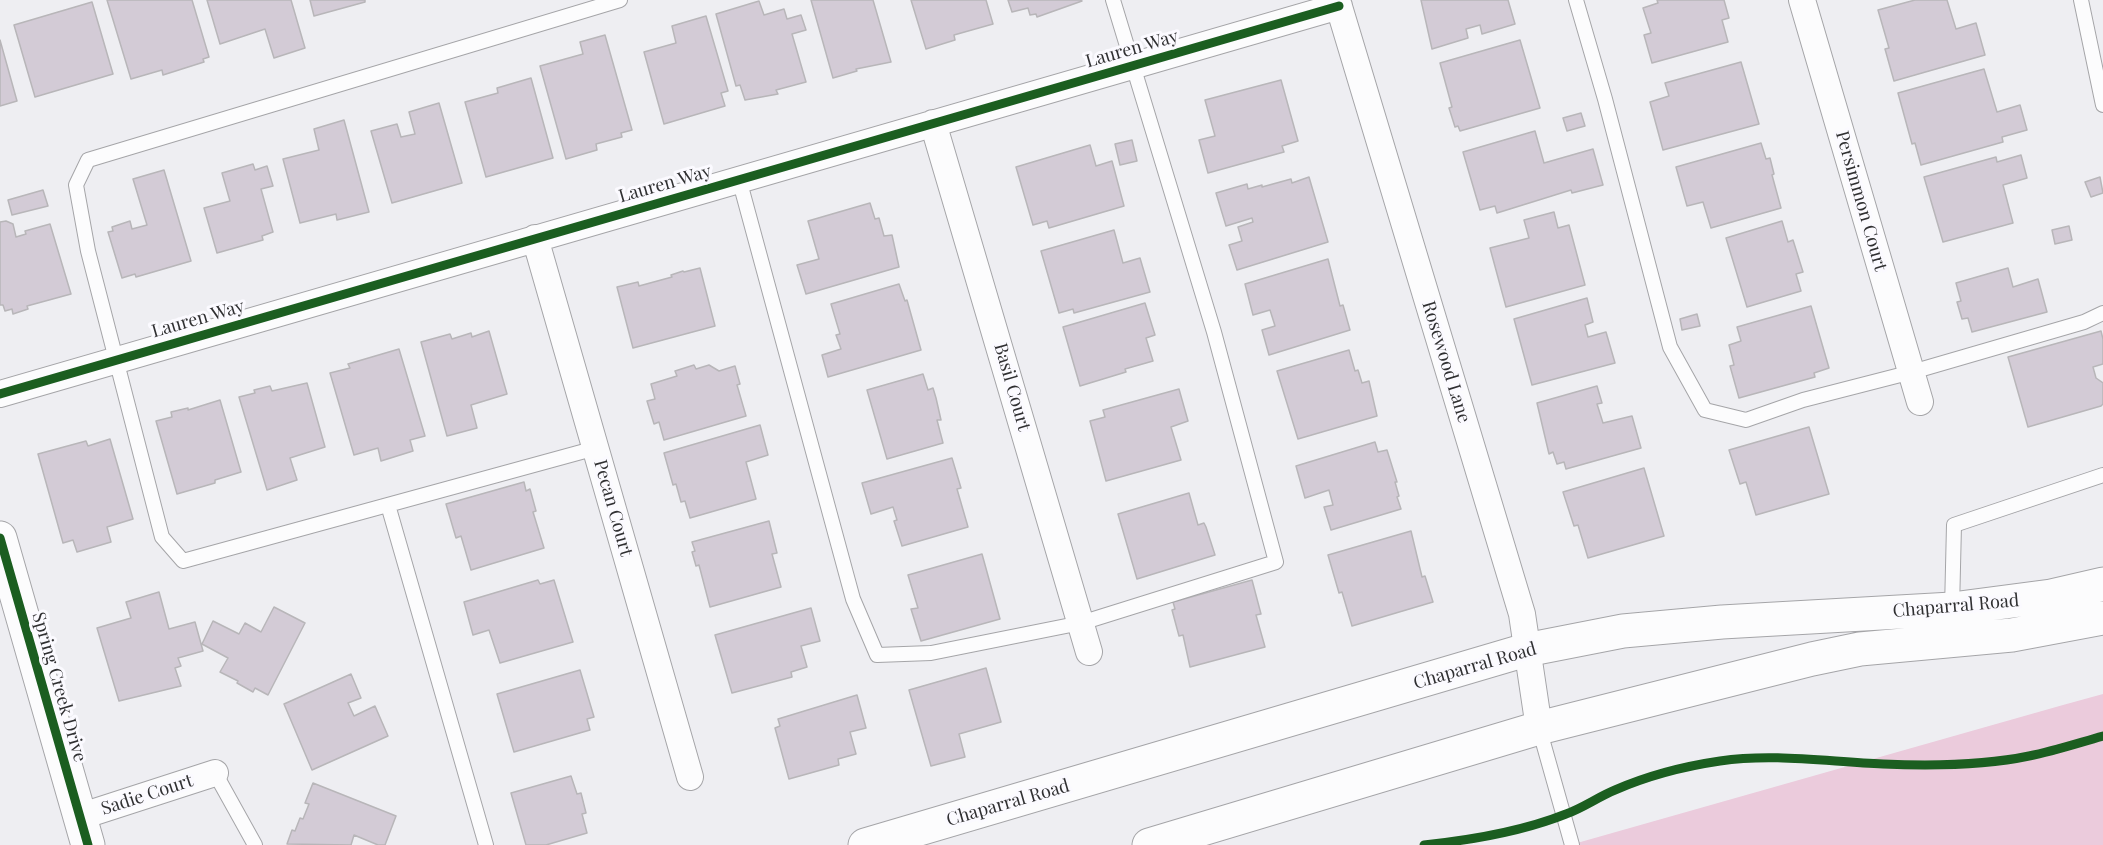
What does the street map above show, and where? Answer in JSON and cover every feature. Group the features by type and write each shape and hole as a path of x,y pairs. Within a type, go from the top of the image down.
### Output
{"main road":[{"name":"Spring Creek Drive","path":"0,538 84,831"},
{"name":"Chaparral Road","path":"1149,845 1539,728 1812,658 1860,649 2051,596 2103,584"},
{"name":"Chaparral Road","path":"865,845 1526,650 1623,631 1722,622 1952,625 2013,635 2103,618"}],"street":[{"name":"Persimmon Court","path":"1802,0 1920,402"},
{"name":"Lauren Way","path":"0,394 1132,66 1338,3"},
{"name":"Rosewood Lane","path":"1338,3 1522,614 1539,728"},
{"name":"Basil Court","path":"933,123 1089,652"},
{"name":"Pecan Court","path":"536,238 690,777"},
{"name":"Sadie Court","path":"84,831 215,773"}],"lane":[{"path":"596,448 183,561 162,537 88,251 76,185 87,160 620,0"},
{"path":"739,179 853,599 877,656 932,653 1081,624 1276,562 1214,332 1113,0"},
{"path":"1576,0 1605,99 1670,347 1704,410 1746,420 1803,400 1912,372 2084,322 2103,313"},
{"path":"2081,0 2103,105"},
{"path":"1952,625 1953,525 2103,475"},
{"path":"388,505 486,845"},
{"path":"1539,728 1572,845"},
{"path":"215,773 255,845"}],"shaded area":[{"path":"2103,694 2103,845 1570,845 2063,705"}],"building":[{"path":"107,0 192,0 209,57 203,59 204,62 163,75 162,70 131,79"},
{"path":"207,0 291,0 305,48 274,58 265,29 220,44"},
{"path":"310,0 365,0 365,2 314,16"},
{"path":"811,0 873,0 891,62 856,69 857,71 833,78"},
{"path":"911,0 986,0 993,24 954,35 955,40 926,49"},
{"path":"1008,0 1082,1 1037,17 1036,14 1030,15 1028,8 1012,12"},
{"path":"1421,0 1508,0 1515,24 1482,34 1480,25 1466,29 1468,38 1432,49"},
{"path":"1657,0 1724,0 1729,18 1722,20 1728,42 1652,63 1644,35 1651,33 1643,8 1658,3"},
{"path":"1915,0 1947,0 1956,29 1976,23 1985,55 1894,81 1885,49 1889,48 1878,10"},
{"path":"759,1 764,15 784,9 787,19 801,15 806,30 792,34 806,82 776,90 778,94 745,100 740,85 736,86 716,14"},
{"path":"92,2 113,74 35,97 14,25"},
{"path":"706,16 728,91 721,93 725,106 664,124 644,52 676,43 672,26"},
{"path":"605,35 632,130 621,133 622,137 596,144 597,150 566,159 540,66 583,54 580,42"},
{"path":"0,40 17,101 0,106"},
{"path":"1520,40 1540,108 1460,131 1458,126 1455,127 1449,108 1452,107 1440,63"},
{"path":"1741,62 1759,124 1663,150 1650,102 1669,96 1665,83"},
{"path":"1984,69 1997,112 2020,105 2027,130 2002,137 2003,142 1921,165 1915,143 1912,144 1898,93"},
{"path":"531,78 553,158 486,177 465,102 498,93 497,88"},
{"path":"1281,80 1298,141 1282,146 1284,152 1208,173 1199,140 1215,136 1205,100"},
{"path":"439,103 462,183 392,203 371,131 397,124 401,137 415,134 409,112"},
{"path":"1581,113 1585,126 1567,131 1563,118"},
{"path":"344,120 369,212 337,220 336,214 300,223 283,159 319,150 314,129"},
{"path":"1535,131 1544,163 1593,149 1603,185 1572,193 1571,190 1497,213 1495,206 1480,210 1463,152"},
{"path":"1132,140 1137,161 1120,165 1115,144"},
{"path":"1761,143 1766,159 1770,158 1781,208 1711,228 1703,202 1687,206 1676,167"},
{"path":"1090,145 1096,166 1112,161 1124,206 1049,228 1047,221 1033,225 1016,167"},
{"path":"2021,155 2027,178 2003,185 2013,223 1943,242 1924,177 1996,157 1997,162"},
{"path":"253,164 255,170 267,166 273,186 261,189 273,232 262,236 263,240 217,253 204,208 230,201 222,173"},
{"path":"164,170 191,261 136,277 135,274 122,278 108,232 113,231 112,227 130,221 132,229 147,225 133,179"},
{"path":"1309,177 1328,242 1237,270 1229,245 1242,241 1238,227 1253,222 1252,218 1226,226 1216,193 1247,184 1248,189 1291,179 1292,183"},
{"path":"2100,177 2103,193 2091,197 2085,182"},
{"path":"43,190 48,206 12,215 8,200"},
{"path":"870,203 875,219 879,218 884,236 892,235 899,267 806,294 797,265 819,259 808,221"},
{"path":"1554,212 1558,228 1569,225 1585,285 1506,307 1490,248 1529,238 1524,220"},
{"path":"6,221 13,224 16,237 26,234 25,231 50,224 71,294 27,306 28,309 13,314 12,309 5,311 3,305 0,305 0,222"},
{"path":"1782,221 1788,242 1793,240 1803,272 1796,274 1801,291 1747,307 1726,238"},
{"path":"2069,226 2072,240 2055,244 2052,230"},
{"path":"1114,230 1123,263 1140,258 1150,292 1074,313 1073,309 1059,313 1041,251"},
{"path":"1328,259 1340,306 1343,305 1350,330 1269,355 1262,330 1275,326 1270,310 1253,315 1245,284"},
{"path":"700,268 715,326 633,348 617,287 638,282 639,286 672,277 671,275 683,271"},
{"path":"2008,268 2013,287 2038,279 2047,312 1972,332 1968,318 1962,319 1957,302 1961,301 1956,283"},
{"path":"899,284 905,301 907,300 921,350 828,377 822,355 841,349 836,335 840,334 831,304"},
{"path":"1587,298 1593,322 1585,325 1588,337 1606,332 1615,363 1532,385 1514,319"},
{"path":"1145,303 1155,335 1146,338 1153,361 1080,386 1063,327"},
{"path":"1811,306 1829,368 1814,373 1815,377 1739,398 1730,366 1734,365 1729,345 1741,341 1737,327"},
{"path":"1697,314 1700,326 1682,330 1680,319"},
{"path":"489,331 507,394 471,405 477,428 447,436 421,342 450,334 452,339 471,333 472,337"},
{"path":"2101,331 2103,364 2093,367 2096,378 2103,383 2103,404 2028,427 2008,357"},
{"path":"399,349 425,436 410,440 413,451 381,461 378,448 354,455 330,373 350,368 348,364"},
{"path":"1349,350 1355,371 1358,370 1362,383 1369,381 1377,416 1298,439 1277,371"},
{"path":"694,365 696,369 709,365 719,371 735,366 740,384 737,385 746,416 664,440 659,422 654,424 647,401 655,399 651,384 677,376 675,371"},
{"path":"923,374 928,390 933,388 936,398 941,420 937,420 943,443 887,459 867,390"},
{"path":"307,383 325,447 290,458 297,480 267,490 239,397 270,386 272,391"},
{"path":"1597,386 1602,403 1597,404 1603,423 1632,416 1641,448 1566,469 1564,462 1557,464 1553,452 1549,454 1537,403"},
{"path":"1179,389 1188,421 1171,427 1181,460 1106,481 1090,421 1105,417 1103,410"},
{"path":"220,400 241,472 215,480 215,483 177,494 156,421 172,417 171,412 188,408 188,410"},
{"path":"760,425 768,455 746,462 756,499 690,518 685,501 681,502 676,484 673,485 664,453"},
{"path":"1809,427 1829,494 1756,515 1746,482 1740,484 1729,450"},
{"path":"110,439 133,519 107,527 111,542 77,552 73,540 63,543 38,454 86,441 88,446"},
{"path":"1375,442 1378,452 1387,450 1397,482 1395,482 1399,496 1397,497 1401,509 1331,530 1324,507 1333,505 1329,490 1305,498 1296,466"},
{"path":"952,458 961,488 957,489 968,527 902,546 894,521 897,520 893,507 871,514 862,483"},
{"path":"1644,468 1664,536 1588,558 1578,525 1574,526 1563,492"},
{"path":"524,482 526,491 530,489 536,511 533,512 544,548 471,570 461,536 456,538 446,504"},
{"path":"1189,493 1198,525 1204,523 1215,555 1137,579 1118,514"},
{"path":"769,521 777,553 772,554 781,587 710,607 699,565 696,566 692,552 695,551 692,542"},
{"path":"1411,531 1422,577 1425,576 1433,602 1352,626 1328,555"},
{"path":"982,554 1000,619 921,641 911,609 918,608 908,575"},
{"path":"538,580 540,584 554,580 573,642 500,663 489,630 473,635 464,602"},
{"path":"1252,580 1261,614 1256,615 1265,647 1190,667 1183,635 1179,636 1172,610 1175,609 1173,602"},
{"path":"159,592 169,629 195,622 203,651 178,658 181,666 175,668 181,686 119,701 97,628 131,618 126,602"},
{"path":"274,607 305,623 268,695 255,688 253,692 220,672 228,658 202,644 213,621 239,634 245,623 261,632"},
{"path":"811,608 820,641 801,646 807,667 791,672 792,677 732,693 715,635"},
{"path":"986,668 1001,722 959,734 965,757 931,766 909,690"},
{"path":"580,670 594,717 587,719 590,730 514,752 497,694"},
{"path":"351,674 361,698 348,703 354,716 375,706 388,736 312,770 284,704"},
{"path":"857,695 866,728 850,732 856,754 838,759 839,765 789,779 775,728 780,726 778,719"},
{"path":"571,776 577,794 581,793 586,813 582,814 587,833 546,845 526,845 511,793"},
{"path":"313,783 396,816 385,845 378,845 354,835 351,845 287,844 292,830 295,831 300,818 303,819 309,804 305,803"}],"cycle path":[{"path":"0,394 1339,6"},
{"path":"0,538 88,845"},
{"path":"1424,845 1478,838 1532,826 1572,812 1640,780 1720,761 1781,758 1901,765 1975,763 2029,756 2103,736"}]}
